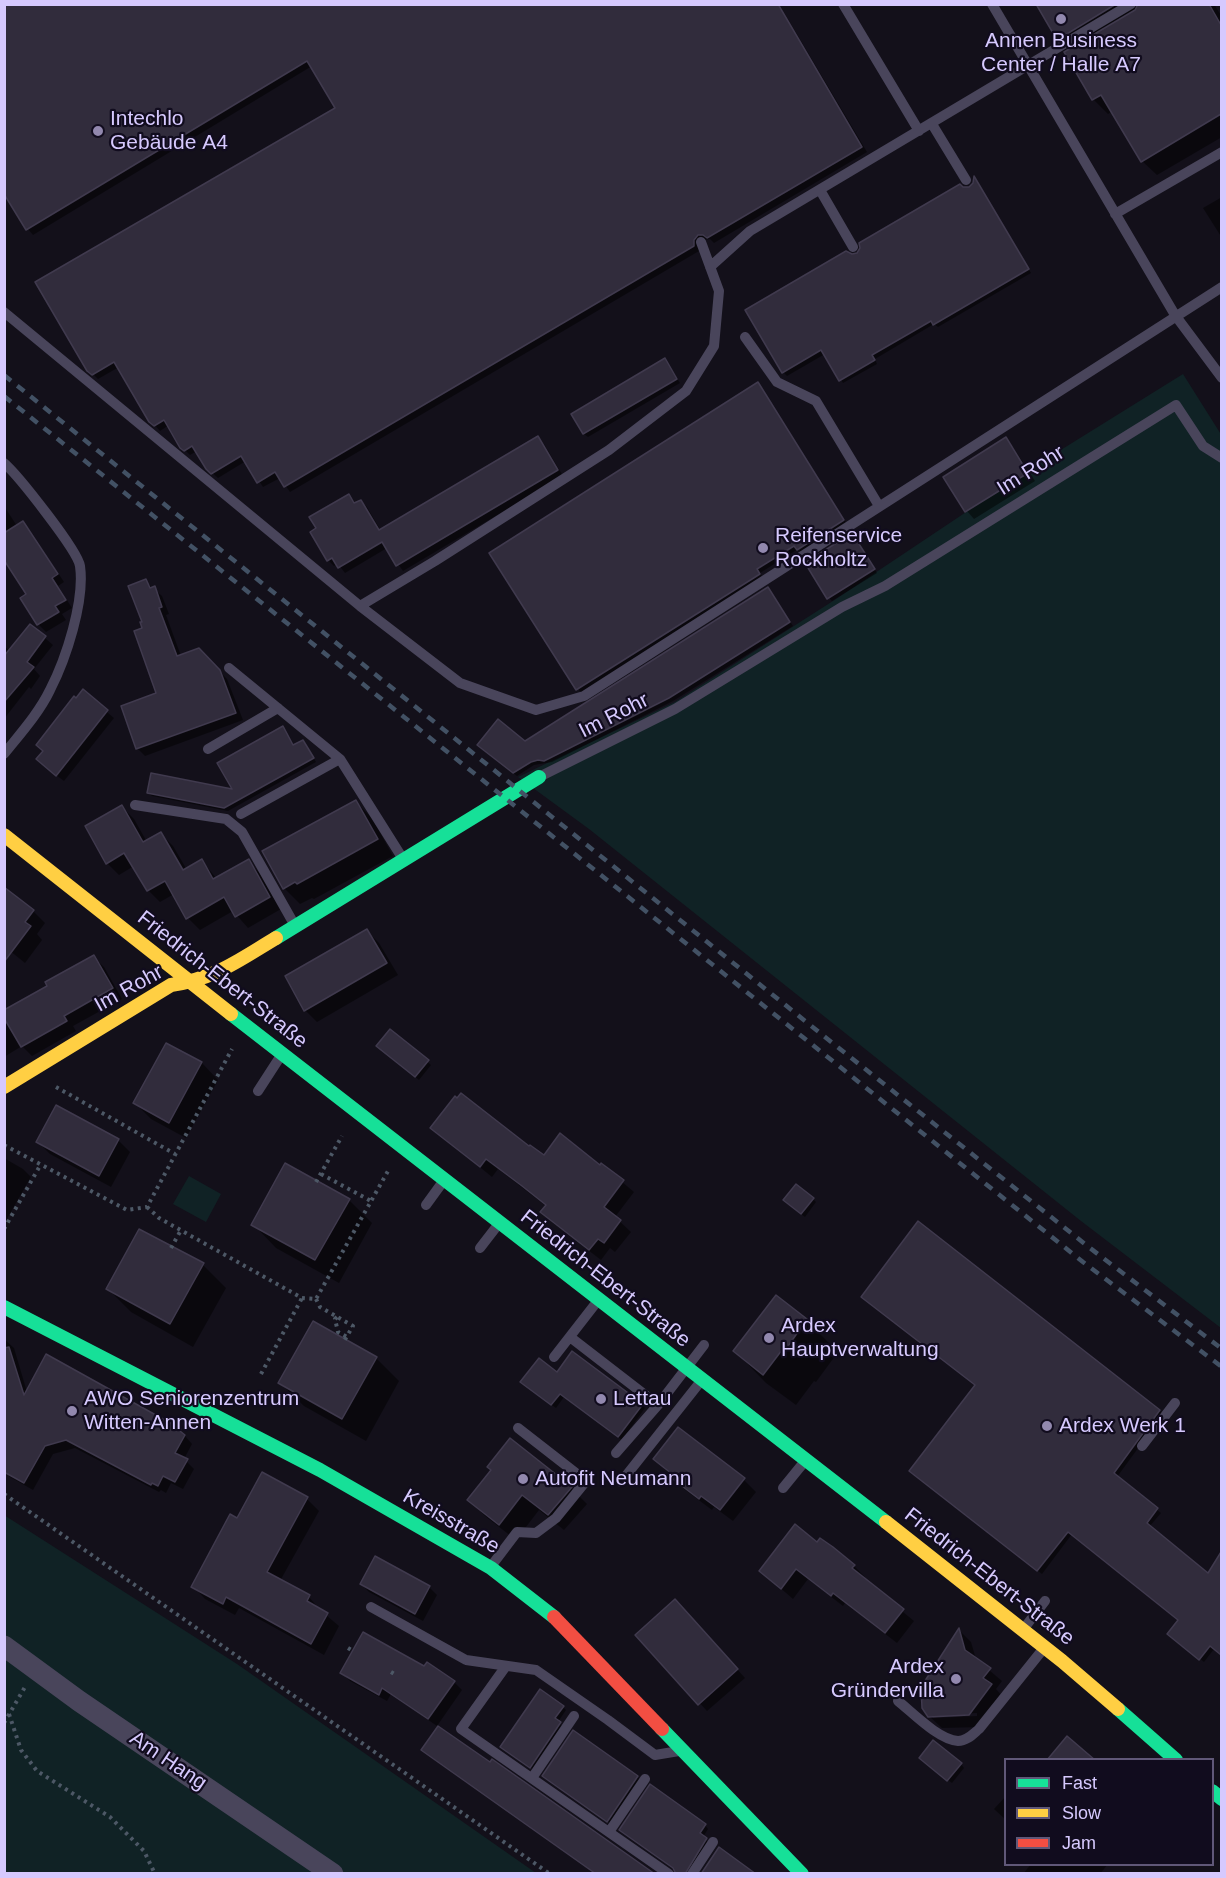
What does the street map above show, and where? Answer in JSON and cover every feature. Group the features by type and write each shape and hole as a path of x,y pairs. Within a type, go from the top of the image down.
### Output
{"street":[{"name":"Im Rohr","path":"4,1087 171,985 190,983 223,972 539,777"},
{"name":"Friedrich-Ebert-Straße","path":"4,835 355,1112 1023,1630 1174,1758"},
{"name":"Kreisstraße","path":"4,1307 320,1470 491,1568 554,1617 802,1874"},
{"name":"Am Hang","path":"4,1646 79,1701 333,1874"}],"lane":[{"path":"843,4 919,131"},
{"path":"992,4 1175,315 1221,378"},
{"path":"710,267 750,231 1131,4"},
{"path":"932,124 966,180"},
{"path":"1114,214 1221,152"},
{"path":"820,190 853,247"},
{"path":"360,606 609,450 686,391 714,346 719,291 701,242"},
{"name":"Im Rohr","path":"4,312 360,606 460,683 536,710 584,696 1221,287"},
{"path":"745,337 777,382 816,401 879,506"},
{"name":"Im Rohr","path":"539,777 675,708 842,607 885,586 1176,405 1203,446 1221,458"},
{"path":"4,754 34,716 50,691 61,664 79,609 81,564 50,517 7,465"},
{"path":"229,668 340,759 403,859"},
{"path":"208,749 278,708"},
{"path":"241,814 340,759"},
{"path":"135,805 226,819 235,825 242,832 296,927"},
{"path":"258,1091 282,1054"},
{"path":"426,1205 444,1180"},
{"path":"480,1248 499,1223"},
{"path":"554,1357 598,1300"},
{"path":"570,1337 658,1405"},
{"path":"616,1453 658,1405 704,1345"},
{"path":"621,1482 701,1381"},
{"path":"1142,1446 1175,1403"},
{"path":"491,1568 517,1532 536,1533 543,1528 556,1518 586,1481 518,1428"},
{"path":"783,1488 805,1460"},
{"path":"1023,1630 1045,1601"},
{"path":"371,1607 466,1660 536,1670 655,1755 682,1751"},
{"path":"898,1701 942,1736 960,1741 970,1737 979,1729 1044,1647"},
{"path":"506,1666 461,1729 669,1874"},
{"path":"532,1778 574,1716"},
{"path":"609,1832 645,1779"},
{"path":"692,1874 713,1842"}],"path":[{"path":"147,1207 245,1025"},
{"path":"37,1068 50,1084 175,1154"},
{"path":"316,1182 355,1112"},
{"path":"4,1145 127,1210 147,1207"},
{"path":"316,1299 401,1147"},
{"path":"4,1229 41,1164"},
{"path":"321,1174 371,1201"},
{"path":"147,1207 159,1218 302,1298 316,1299"},
{"path":"171,1248 181,1230"},
{"path":"261,1374 302,1298"},
{"path":"316,1299 320,1307 353,1326 345,1339 338,1332 335,1319 337,1317"},
{"path":"4,1494 550,1874"},
{"path":"4,1723 37,1670"},
{"path":"9,1714 21,1750 37,1771 111,1817 144,1851 155,1874"}],"shaded area":[{"path":"1183,374 1222,436 1221,1328 1081,1221 589,829 518,777 675,702 833,601 1035,466"},
{"path":"189,1176 221,1194 206,1222 173,1204"},
{"path":"4,1515 237,1664 536,1873 5,1873"}],"building":[{"path":"4,4 778,4 862,147 707,238 698,235 694,240 694,246 284,487 275,472 257,483 241,456 211,474 192,446 184,451 180,448 164,420 154,426 149,422 114,362 92,375 87,371 35,282 335,108 307,61 26,230 4,194"},
{"name":"Annen Business Center / Halle A7","path":"1036,4 1116,4 1057,40"},
{"path":"1138,4 1209,4 1221,25 1221,114 1141,162 1101,95 1092,100 1064,52 1135,10"},
{"path":"974,176 1029,269 933,325 931,321 872,355 875,360 839,381 821,350 782,373 745,310 846,251 852,254 857,253 860,248 859,243 960,184 963,187 969,187 973,183"},
{"path":"665,358 677,379 583,434 571,414"},
{"path":"758,382 844,520 797,550 794,546 757,569 760,574 576,690 489,553"},
{"path":"538,436 558,470 396,566 382,542 338,568 332,558 327,561 310,532 316,528 309,517 349,494 354,503 361,500 379,530"},
{"path":"1006,437 1028,473 965,512 943,477"},
{"path":"23,521 58,574 52,578 66,600 55,606 59,612 37,625 20,598 26,594 4,560 4,533"},
{"path":"852,533 875,569 827,599 805,563"},
{"path":"146,579 150,588 155,586 162,607 159,608 177,656 199,648 220,670 236,713 136,749 121,706 156,693 134,631 142,628 140,622 142,622 128,586"},
{"path":"768,587 790,622 669,698 544,761 531,762 513,773 477,745 498,719 525,741"},
{"path":"30,624 46,636 27,662 34,667 4,702 4,656"},
{"path":"83,689 108,710 56,776 36,759 43,751 36,745 74,696 76,698"},
{"path":"283,726 293,745 303,740 314,758 224,808 147,793 151,773 232,789 217,763"},
{"path":"356,800 378,839 297,884 295,882 283,889 262,851"},
{"path":"122,805 143,842 161,832 183,870 202,859 213,879 249,859 270,897 235,917 224,897 186,919 165,881 147,891 124,853 106,864 85,826"},
{"path":"4,887 34,910 25,922 31,926 4,962"},
{"path":"367,929 387,963 304,1011 285,976"},
{"path":"94,955 113,988 64,1016 67,1021 21,1047 4,1018 4,1010 47,986 45,982"},
{"path":"390,1029 429,1060 415,1077 376,1046"},
{"path":"166,1043 202,1062 169,1123 133,1103"},
{"path":"461,1093 544,1155 560,1133 600,1165 601,1163 624,1180 604,1207 621,1220 604,1243 598,1239 589,1250 540,1212 546,1205 522,1186 486,1159 480,1167 430,1128 455,1096 457,1098"},
{"path":"56,1105 119,1139 99,1176 36,1142"},
{"path":"285,1163 350,1199 315,1260 251,1225"},
{"path":"796,1184 814,1198 801,1214 783,1200"},
{"name":"Ardex Werk 1","path":"918,1221 1160,1410 1114,1473 1158,1508 1147,1523 1208,1573 1221,1552 1221,1655 1210,1646 1199,1660 1167,1634 1178,1620 1068,1532 1037,1571 909,1471 975,1385 861,1297"},
{"path":"139,1229 204,1263 170,1324 106,1289"},
{"name":"Ardex Hauptverwaltung","path":"776,1295 807,1319 784,1352 782,1350 763,1375 733,1351"},
{"path":"313,1321 377,1357 342,1419 278,1383"},
{"name":"AWO Seniorenzentrum Witten-Annen","path":"9,1347 24,1395 46,1354 181,1429 180,1431 185,1435 175,1453 188,1459 175,1482 163,1476 158,1486 152,1483 151,1485 66,1440 45,1446 24,1483 4,1472 4,1348"},
{"name":"Lettau","path":"572,1351 643,1404 618,1437 560,1394 551,1405 520,1382 539,1358 557,1372"},
{"path":"678,1427 745,1478 720,1510 701,1496 699,1499 670,1477 672,1474 653,1459"},
{"name":"Autofit Neumann","path":"510,1438 572,1487 548,1515 522,1495 499,1525 467,1500 491,1470 487,1467"},
{"path":"262,1472 308,1497 267,1572 310,1595 307,1601 328,1613 311,1644 226,1597 223,1604 191,1587 230,1514 237,1518"},
{"path":"795,1524 817,1542 820,1538 833,1547 855,1565 852,1568 904,1609 885,1633 833,1593 831,1596 796,1569 781,1589 759,1571"},
{"path":"375,1556 430,1586 415,1614 360,1584"},
{"path":"675,1599 738,1669 698,1705 635,1635"},
{"name":"Ardex Gründervilla","path":"959,1628 965,1650 991,1668 983,1678 992,1684 969,1715 928,1717 922,1708 921,1687"},
{"path":"363,1632 424,1666 427,1662 455,1681 428,1719 382,1688 379,1695 340,1673"},
{"path":"540,1689 564,1706 555,1718 561,1722 530,1768 500,1747"},
{"path":"438,1726 490,1762 492,1759 655,1874 596,1874 421,1750"},
{"path":"573,1730 638,1776 607,1822 542,1776"},
{"path":"1067,1736 1093,1758 1049,1758"},
{"path":"933,1740 962,1763 947,1781 919,1758"},
{"path":"650,1784 706,1824 700,1833 707,1838 685,1874 676,1874 673,1868 619,1830"},
{"path":"719,1847 756,1874 701,1874"}],"railway":[{"path":"4,375 825,1037 1090,1248 1222,1349"},
{"path":"4,396 1083,1262 1222,1367"}],"traffic: fast":[{"path":"276,938 539,777"},
{"path":"231,1014 886,1522"},
{"path":"4,1307 320,1470 491,1568 554,1617"},
{"path":"1118,1709 1174,1758"},
{"path":"662,1729 802,1874"},
{"path":"1214,1793 1222,1799"}],"traffic: slow":[{"path":"4,835 231,1014"},
{"path":"4,1087 171,985 214,973 276,938"},
{"path":"886,1522 1062,1661 1118,1709"}],"traffic: jam":[{"path":"554,1617 662,1729"}],"place":[{"name":"Annen Business Center / Halle A7","path":"1061,19"},
{"name":"Intechlo Gebäude A4","path":"98,131"},
{"name":"Reifenservice Rockholtz","path":"763,548"},
{"name":"Ardex Hauptverwaltung","path":"769,1338"},
{"name":"Lettau","path":"601,1399"},
{"name":"AWO Seniorenzentrum Witten-Annen","path":"72,1411"},
{"name":"Ardex Werk 1","path":"1047,1426"},
{"name":"Autofit Neumann","path":"523,1479"},
{"name":"Ardex Gründervilla","path":"956,1679"}]}
